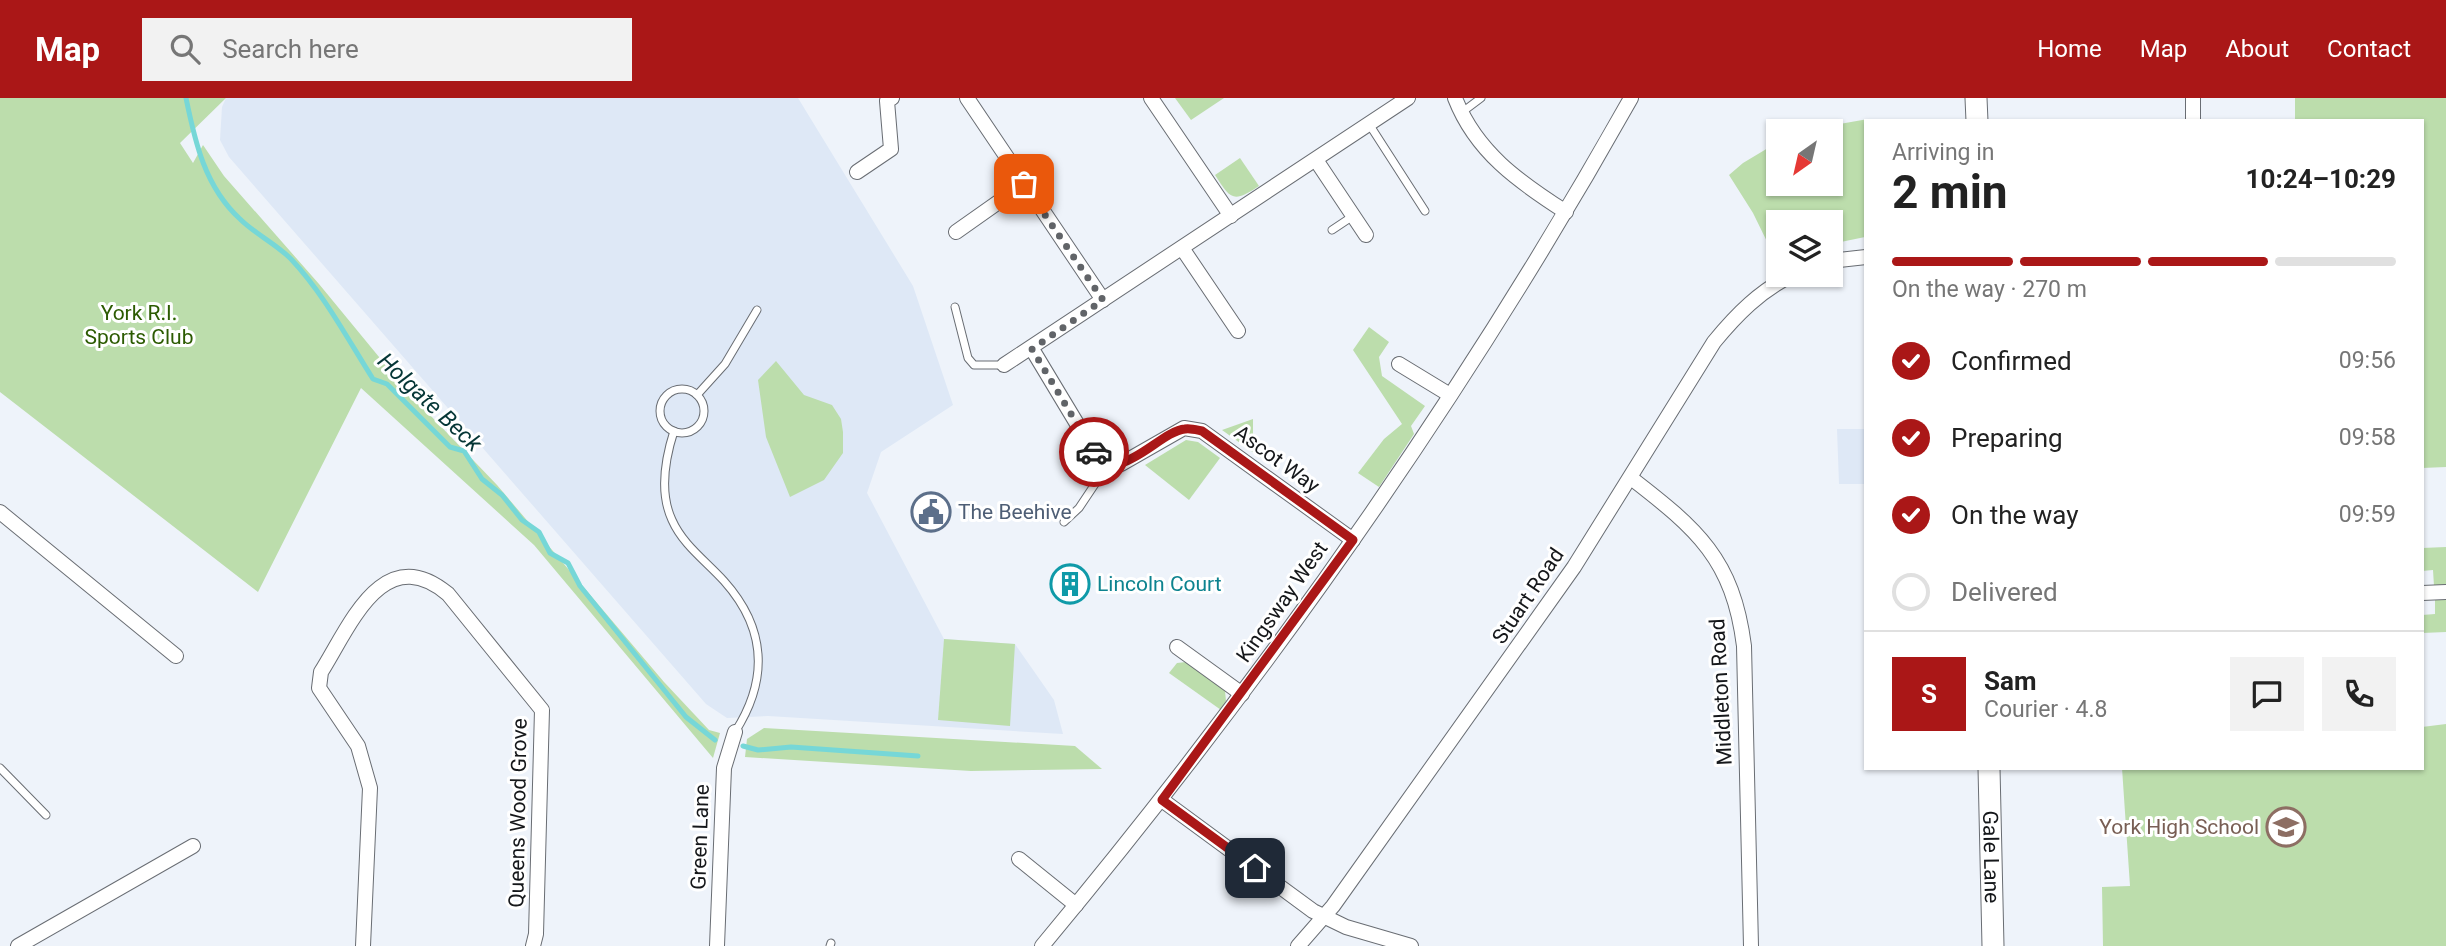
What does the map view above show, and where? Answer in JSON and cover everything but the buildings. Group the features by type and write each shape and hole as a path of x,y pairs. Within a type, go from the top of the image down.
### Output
{"street":[{"path":"967,98 1103,300"},
{"path":"1151,98 1231,216"},
{"path":"1003,365 1032,349 1408,98"},
{"path":"1455,98 1461,113 1483,146 1502,167 1519,182 1566,212"},
{"name":"Kingsway West","path":"1042,946 1162,800 1353,540 1450,395 1566,212 1631,98"},
{"path":"1976,98 1977,119"},
{"path":"2193,98 2193,119"},
{"path":"857,172 891,149 888,99"},
{"path":"1316,160 1366,235"},
{"path":"956,232 1024,184"},
{"path":"1182,248 1238,331"},
{"path":"1843,260 1864,257"},
{"name":"Stuart Road","path":"1298,946 1478,706 1631,478 1714,342 1734,317 1757,296 1772,287"},
{"path":"1032,349 1090,447 1097,457 1109,463"},
{"path":"1399,363 1450,395"},
{"name":"Ascot Way","path":"1109,463 1121,464 1184,428 1202,431 1353,540"},
{"name":"Middleton Road","path":"1631,478 1700,536 1719,564 1741,615 1751,946"},
{"path":"0,512 176,656"},
{"name":"Queens Wood Grove","path":"363,946 370,788 358,746 319,688 318,682 321,672 365,602 388,580 401,576 428,580 449,594 542,710 536,934 533,946"},
{"path":"2424,593 2446,592"},
{"name":"Kingsway West","path":"1177,647 1242,694"},
{"name":"Green Lane","path":"717,946 724,768 727,748 735,733"},
{"name":"Gale Lane","path":"1989,770 1993,946"},
{"path":"1162,800 1323,916 1411,946"},
{"path":"19,946 193,846"},
{"path":"1019,859 1076,905"}],"lane":[{"path":"1461,113 1481,98"},
{"path":"1369,124 1425,211"},
{"path":"1332,229 1353,216"},
{"path":"955,307 968,358 974,365 1003,365"},
{"path":"697,395 725,364 757,310"},
{"path":"678,390 697,395 703,407 698,425 687,432 674,431 661,416 666,397 678,390"},
{"path":"674,431 664,485 672,520 688,544 737,598 748,615 755,638 759,675 755,694 735,733"},
{"path":"1064,522 1079,508 1109,463"},
{"path":"0,768 46,815"}],"shaded area":[{"path":"226,98 798,98 913,286 953,405 881,452 867,493 944,639 1015,644 1054,700 1063,734 768,716 727,718 706,704 229,157 220,140 222,107"},
{"path":"1837,429 1864,429 1864,484 1839,484"}],"green space":[{"name":"York R.I. Sports Club","path":"0,98 226,98 180,143 193,163 203,145 224,176 319,284 407,391 497,485 664,682 709,730 720,733 713,758 534,545 361,388 258,592 0,392"},
{"path":"1175,98 1224,98 1191,120"},
{"path":"2295,98 2446,98 2446,467 2424,468 2424,119 2295,119"},
{"path":"1864,120 1864,237 1843,242 1843,210 1766,210 1766,240 1729,175 1766,149 1766,196 1843,196 1843,123"},
{"path":"1240,158 1259,186 1238,197 1229,194 1215,175"},
{"path":"1369,327 1389,342 1379,357 1382,376 1425,406 1411,426 1414,434 1379,487 1358,473 1384,439 1402,424 1353,350"},
{"path":"776,361 804,395 832,405 841,419 843,432 843,453 824,480 790,497 766,437 758,380"},
{"path":"1253,419 1253,438 1261,458 1222,430"},
{"path":"1186,440 1198,442 1220,458 1189,500 1145,465"},
{"path":"2446,547 2446,585 2434,586 2433,570 2424,571 2424,548"},
{"path":"2435,599 2446,599 2446,632 2424,633 2424,615 2435,614"},
{"path":"944,639 1015,644 1010,726 938,720"},
{"path":"1186,662 1225,691 1226,701 1221,710 1169,673 1177,663"},
{"name":"York High School","path":"2446,724 2446,946 2103,946 2102,887 2130,886 2122,770 2424,770 2424,727"},
{"path":"764,728 1075,746 1102,769 971,771 745,757 747,739"}],"waterway":[{"name":"Holgate Beck","path":"186,98 203,163 218,193 228,206 246,224 291,259 325,302 373,379 387,384 450,447 464,451 482,479 502,495 522,520 539,532 550,553 568,563 580,586 686,717 715,740"},
{"name":"Holgate Beck","path":"743,746 758,750 791,747 918,756"}],"way so far":[{"path":"1024,184 1103,300 1032,349 1094,452"}],"place":[{"name":"The Beehive","path":"931,512"},
{"name":"Lincoln Court","path":"1070,584"},
{"name":"York High School","path":"2286,827"}],"route":[{"path":"1094,452 1097,457 1109,463 1121,464 1184,428 1202,431 1353,540 1306,608 1162,800 1255,868"}]}
